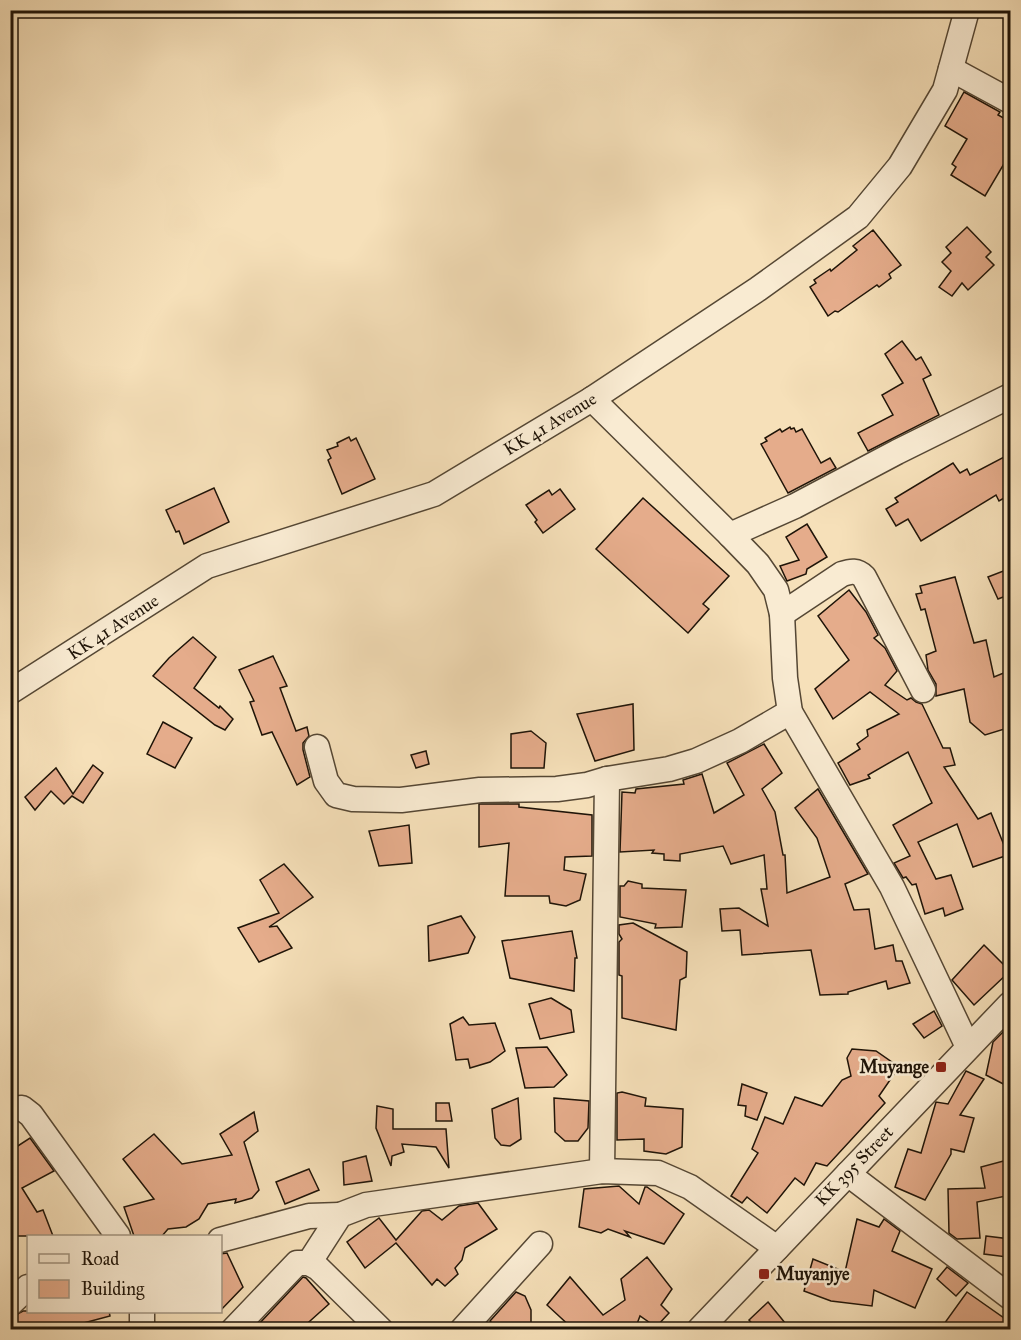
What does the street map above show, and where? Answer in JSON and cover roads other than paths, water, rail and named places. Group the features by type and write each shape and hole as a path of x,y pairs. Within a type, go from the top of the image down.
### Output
{"street":[{"name":"KK 41 Avenue","path":"10,692 207,566 434,494 592,399 758,289 858,217 900,166 945,90 967,10"},
{"path":"951,69 1011,101"},
{"path":"730,535 795,506 897,452 1011,396"},
{"path":"592,399 758,564 776,590 782,614 785,678 790,712 892,887 968,1047"},
{"path":"782,614 842,574 850,571 859,572 864,577 924,690"},
{"path":"317,747 326,781 336,795 353,799 401,800 480,790 557,789 669,769 696,761 740,741 790,712"},
{"path":"602,1172 607,779"},
{"name":"KK 395 Street","path":"699,1329 1011,1004"},
{"path":"10,1109 22,1108 31,1115 117,1235"},
{"path":"222,1239 309,1216 340,1215 366,1205 602,1172 658,1173 690,1187 777,1248"},
{"path":"848,1174 1011,1298"},
{"path":"309,1263 340,1215"},
{"path":"462,1329 540,1244"},
{"path":"232,1329 297,1263 309,1263 318,1268 381,1329"},
{"path":"10,1304 27,1288"},
{"path":"141,1313 142,1329"}],"place":[{"name":"Muyange","path":"941,1067"},
{"name":"Muyanjye","path":"764,1274"}]}
